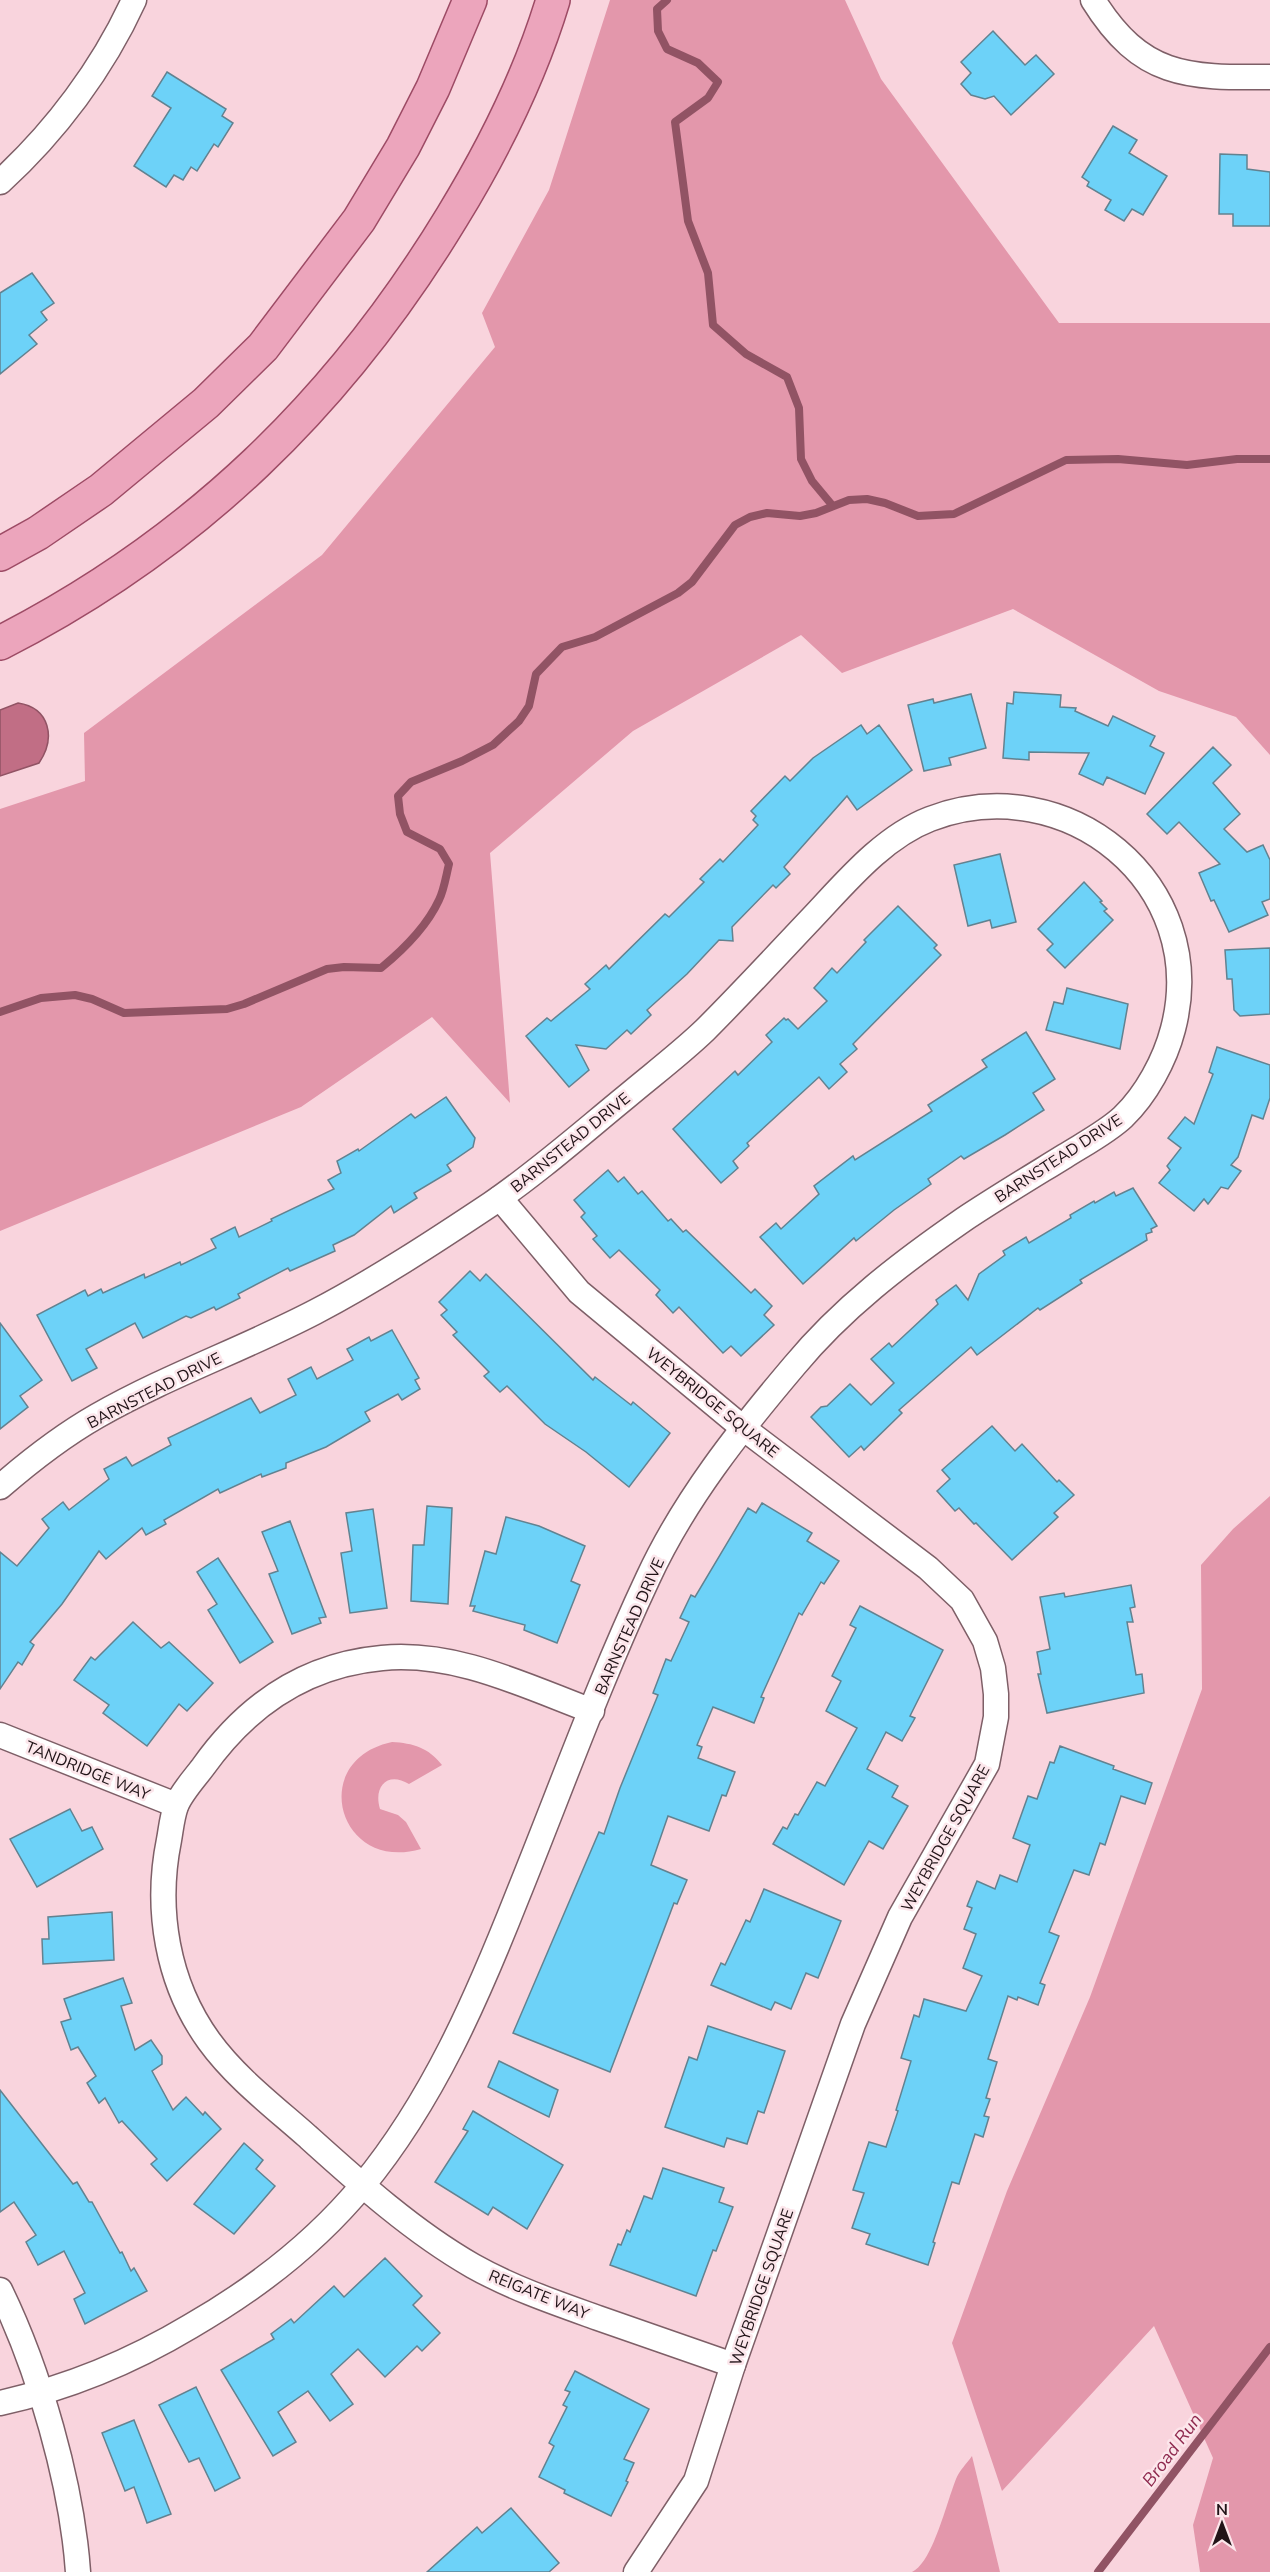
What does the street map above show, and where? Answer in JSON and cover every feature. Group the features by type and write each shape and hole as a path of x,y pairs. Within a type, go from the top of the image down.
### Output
{"main road":[{"path":"0,554 38,533 101,490 206,403 263,347 359,220 392,166 433,88 471,0"},
{"path":"0,643 75,602 124,571 191,521 251,469 331,388 406,290 469,190 495,140 526,71 553,0"}],"street":[{"path":"5,168 56,123 95,70 134,0"},
{"path":"1093,0 1109,26 1130,47 1154,63 1180,73 1207,78 1270,77"},
{"name":"BARNSTEAD DRIVE","path":"0,1487 51,1446 96,1416 314,1312 394,1266 500,1198 699,1036 854,874 897,837 929,819 972,808 1011,807 1047,812 1085,828 1114,846 1139,869 1157,899 1167,921 1175,949 1180,983 1177,1017 1167,1049 1149,1084 1123,1117 972,1214 914,1254 853,1303 802,1356 743,1428 695,1492 650,1573 464,2025 419,2107 363,2186 276,2269 226,2306 167,2341 104,2371 40,2394 0,2403"},
{"name":"WEYBRIDGE SQUARE","path":"500,1198 579,1292 743,1428 928,1568 962,1600 985,1641 993,1668 996,1717 987,1764 900,1917 853,2024 696,2481 636,2572"},
{"path":"176,1805 223,1738 262,1702 305,1678 341,1664 385,1658 430,1659 475,1668 592,1711"},
{"name":"TANDRIDGE WAY","path":"0,1735 176,1805"},
{"name":"REIGATE WAY","path":"176,1805 166,1857 162,1901 166,1935 173,1966 185,1999 209,2040 235,2071 363,2186 473,2266 540,2298 734,2365"},
{"path":"0,2290 14,2319 40,2394 62,2474 76,2540 78,2572"}],"shaded area":[{"path":"610,0 845,0 881,79 1059,323 1270,323 1270,755 1236,717 1159,691 1013,609 842,673 801,635 633,731 490,853 510,1103 432,1017 301,1107 0,1231 0,809 85,781 84,733 322,555 495,347 482,313 549,190"},
{"path":"18,703 29,706 43,718 47,726 47,744 39,763 0,776 0,710"},
{"path":"1270,1496 1270,2572 1200,2572 1193,2525 1213,2458 1154,2326 1002,2491 952,2343 1007,2191 1090,1997 1202,1689 1201,1565 1233,1529"},
{"path":"392,1742 420,1748 432,1754 442,1765 409,1784 401,1780 389,1780 384,1783 379,1794 380,1809 398,1815 406,1822 421,1849 392,1852 370,1845 353,1830 344,1811 342,1790 349,1770 365,1753"},
{"path":"972,2456 1000,2572 912,2572 920,2566 933,2544 957,2476"}],"building":[{"path":"993,31 1025,65 1036,55 1054,74 1011,115 994,96 985,99 971,95 961,84 971,73 961,62"},
{"path":"167,72 226,109 222,116 233,123 218,147 214,144 197,171 191,167 183,180 174,175 166,187 134,166 171,108 152,96"},
{"path":"1113,126 1137,140 1129,153 1167,176 1143,215 1132,209 1124,221 1105,210 1111,200 1087,186 1089,182 1082,177"},
{"path":"1220,154 1247,155 1247,169 1270,172 1270,226 1233,226 1233,214 1219,214"},
{"path":"32,273 54,303 41,312 47,320 29,335 37,344 0,374 0,293"},
{"path":"1014,692 1061,695 1060,707 1076,708 1075,711 1108,726 1113,716 1155,736 1150,746 1164,753 1145,794 1107,777 1103,785 1079,774 1089,753 1029,752 1029,760 1003,758 1007,703 1013,704"},
{"path":"971,694 986,748 949,758 951,765 924,771 908,705 933,699 934,703"},
{"path":"861,725 867,734 879,725 912,770 857,810 847,796 784,867 790,874 776,888 773,885 732,927 733,941 719,940 687,974 647,1010 651,1015 631,1034 627,1030 606,1049 576,1045 589,1070 569,1087 526,1036 547,1018 551,1021 590,989 585,984 606,965 609,969 665,914 669,917 704,882 700,879 720,859 723,862 758,825 753,820 756,816 751,811 785,776 790,781 813,758"},
{"path":"1213,747 1231,765 1213,783 1240,814 1224,829 1247,852 1263,845 1270,860 1270,899 1262,902 1268,915 1229,932 1214,900 1211,901 1199,873 1220,864 1179,822 1167,834 1147,814"},
{"path":"1000,854 1016,922 992,928 990,920 968,926 954,865"},
{"path":"1084,882 1102,901 1100,902 1107,909 1104,911 1113,920 1065,968 1047,950 1053,944 1038,929"},
{"path":"898,906 937,945 934,948 941,955 853,1044 857,1049 840,1064 847,1072 829,1089 819,1077 747,1143 749,1146 733,1161 738,1168 721,1183 673,1129 735,1071 738,1075 772,1042 766,1035 784,1018 798,1029 827,1001 814,988 832,968 837,973 866,942 864,940"},
{"path":"1270,948 1270,1014 1240,1016 1234,1010 1232,979 1227,979 1225,950"},
{"path":"1067,988 1128,1004 1120,1049 1046,1030 1054,1002 1063,1004"},
{"path":"1026,1032 1055,1079 1033,1093 1044,1110 964,1159 961,1156 928,1179 931,1184 856,1241 854,1238 803,1284 760,1237 776,1223 781,1229 819,1194 814,1186 853,1156 855,1160 932,1111 928,1105 987,1067 982,1060"},
{"path":"1217,1047 1270,1065 1270,1098 1263,1119 1252,1115 1238,1157 1231,1165 1241,1171 1228,1189 1221,1187 1208,1204 1204,1199 1194,1211 1159,1183 1170,1170 1167,1166 1181,1148 1168,1138 1185,1117 1194,1124 1213,1074 1209,1072"},
{"path":"446,1097 475,1138 473,1147 447,1165 451,1171 414,1193 417,1198 394,1213 391,1206 354,1235 333,1245 335,1251 290,1271 288,1268 238,1294 240,1298 216,1310 214,1307 191,1318 186,1316 143,1338 135,1323 86,1349 97,1368 72,1381 37,1315 85,1290 88,1296 101,1289 103,1293 144,1274 145,1278 180,1262 181,1265 216,1248 211,1239 235,1227 239,1237 334,1189 328,1180 341,1173 337,1161 358,1149 359,1151 411,1114 415,1118"},
{"path":"608,1170 618,1182 624,1177 638,1194 642,1191 668,1221 671,1219 683,1232 686,1230 751,1293 755,1289 772,1306 764,1315 774,1325 741,1356 731,1346 723,1353 679,1307 673,1313 656,1295 660,1290 619,1250 610,1258 593,1239 597,1236 581,1217 585,1213 574,1200"},
{"path":"1133,1188 1157,1226 1151,1229 1152,1232 1146,1234 1147,1240 1080,1280 1082,1283 1040,1310 1038,1308 977,1355 971,1347 899,1410 902,1413 864,1450 861,1446 849,1457 811,1417 821,1407 827,1406 850,1384 871,1405 894,1383 871,1359 889,1343 892,1347 938,1304 936,1300 956,1285 968,1300 979,1274 1005,1255 1003,1251 1026,1237 1029,1243 1094,1201 1095,1203 1114,1192 1116,1196"},
{"path":"470,1271 480,1281 486,1274 593,1380 595,1377 631,1405 633,1402 670,1433 629,1487 586,1452 545,1424 507,1386 500,1392 484,1376 489,1372 453,1335 457,1332 441,1315 447,1310 439,1302"},
{"path":"0,1323 42,1380 20,1396 28,1407 0,1429"},
{"path":"392,1330 419,1378 415,1380 420,1389 402,1400 398,1394 365,1412 370,1421 326,1447 286,1463 286,1468 262,1477 261,1474 220,1493 218,1489 164,1520 166,1524 146,1535 142,1528 106,1559 99,1551 62,1604 30,1642 34,1645 22,1665 18,1662 0,1689 0,1552 17,1566 49,1528 42,1519 63,1502 69,1510 109,1479 104,1469 126,1457 132,1466 171,1445 168,1438 251,1398 260,1413 296,1395 288,1379 311,1367 317,1379 353,1360 347,1349 369,1337 371,1341"},
{"path":"992,1426 1015,1451 1022,1444 1057,1482 1059,1480 1074,1495 1054,1513 1058,1517 1012,1560 976,1523 974,1524 959,1508 955,1511 937,1491 950,1479 942,1470"},
{"path":"762,1503 812,1533 807,1541 839,1561 824,1584 821,1582 802,1615 799,1613 761,1697 764,1698 754,1723 713,1707 697,1745 702,1747 698,1758 735,1772 726,1796 722,1795 709,1831 668,1816 651,1865 687,1880 677,1904 674,1903 610,2072 513,2033 599,1832 604,1834 658,1695 653,1693 666,1659 671,1661 689,1622 680,1618 691,1595 695,1597 748,1508 756,1513"},
{"path":"427,1506 452,1508 448,1604 411,1601 413,1545 424,1545"},
{"path":"373,1509 387,1608 350,1613 341,1553 352,1551 346,1513"},
{"path":"506,1517 539,1526 585,1546 571,1581 580,1585 557,1643 524,1630 525,1625 473,1611 475,1606 470,1606 485,1551 496,1554"},
{"path":"290,1521 326,1617 319,1618 321,1623 292,1634 269,1574 278,1571 262,1532"},
{"path":"218,1558 273,1642 240,1663 208,1610 217,1604 197,1572"},
{"path":"1131,1585 1135,1607 1130,1608 1133,1622 1127,1622 1136,1675 1142,1674 1144,1693 1047,1713 1038,1674 1041,1674 1037,1652 1050,1649 1040,1597 1064,1593 1065,1597"},
{"path":"860,1606 943,1650 910,1716 915,1718 902,1741 886,1732 867,1769 898,1786 892,1797 908,1806 883,1849 869,1841 844,1885 773,1844 783,1827 787,1829 795,1814 798,1815 817,1782 825,1786 857,1728 826,1711 841,1681 832,1676 856,1628 850,1625"},
{"path":"133,1622 161,1648 169,1642 213,1683 187,1711 179,1704 147,1746 103,1713 109,1705 74,1680 91,1657 95,1660"},
{"path":"1060,1746 1152,1783 1145,1804 1121,1796 1105,1845 1100,1843 1089,1875 1074,1870 1049,1932 1059,1936 1040,1983 1045,1985 1038,2005 1018,1997 1017,2000 1008,1996 988,2059 997,2062 986,2098 990,2099 984,2116 989,2117 983,2137 975,2134 959,2184 952,2182 928,2265 866,2244 870,2234 852,2228 864,2193 853,2190 869,2142 886,2147 911,2061 901,2058 914,2015 919,2017 924,1999 966,2011 982,1976 963,1968 976,1934 964,1929 972,1908 967,1906 977,1881 995,1889 1000,1875 1017,1882 1030,1845 1013,1838 1028,1796 1037,1799 1050,1762 1054,1763"},
{"path":"70,1809 82,1831 92,1827 103,1849 37,1887 10,1839"},
{"path":"764,1889 841,1921 818,1978 806,1973 791,2009 775,2002 771,2010 711,1985 721,1963 725,1965 746,1920 750,1922"},
{"path":"112,1912 114,1960 43,1964 42,1939 49,1939 48,1917"},
{"path":"123,1978 132,2003 121,2006 135,2050 151,2040 162,2056 162,2064 152,2071 173,2110 186,2097 203,2115 205,2112 221,2129 167,2181 151,2164 157,2159 122,2121 119,2123 105,2098 99,2103 87,2083 96,2076 78,2047 71,2050 61,2022 71,2019 64,1999"},
{"path":"708,2026 785,2051 764,2113 758,2111 747,2144 727,2138 724,2147 665,2127 689,2057 697,2060"},
{"path":"499,2061 558,2090 549,2117 488,2087"},
{"path":"0,2090 73,2184 77,2182 89,2202 92,2202 131,2271 134,2268 147,2291 85,2324 74,2299 85,2293 64,2251 38,2265 26,2242 36,2235 14,2202 0,2212"},
{"path":"473,2111 563,2165 527,2229 493,2207 488,2215 435,2182 468,2131 463,2129"},
{"path":"244,2143 263,2160 256,2169 275,2186 234,2234 194,2204"},
{"path":"663,2168 724,2188 719,2202 733,2207 716,2251 713,2250 696,2296 610,2265 618,2244 621,2245 627,2230 630,2232 644,2196 652,2199"},
{"path":"385,2258 422,2296 413,2305 440,2333 422,2351 417,2346 385,2377 358,2349 331,2374 353,2404 330,2421 308,2391 278,2412 296,2442 273,2456 221,2370 274,2339 271,2334 291,2319 294,2323 334,2286 344,2297"},
{"path":"575,2371 649,2409 624,2459 634,2463 626,2481 628,2482 611,2516 564,2493 565,2490 539,2477 554,2446 549,2443 567,2407 563,2405 570,2392 565,2390"},
{"path":"196,2387 240,2478 215,2491 199,2458 189,2462 159,2405"},
{"path":"134,2420 171,2514 147,2523 134,2487 125,2491 102,2433"},
{"path":"511,2508 559,2563 549,2572 427,2572 477,2527 482,2533"}],"waterway":[{"path":"667,0 657,9 658,31 667,49 698,63 718,82 708,98 675,122 688,221 708,273 713,325 746,354 787,377 799,408 801,459 812,481 832,505"},
{"path":"0,1012 41,998 75,995 92,999 124,1013 227,1009 327,969 381,968 406,945 434,910 444,887 449,864 440,849 407,832 400,814 398,796 411,782 462,761 493,745 519,721 529,706 536,674 562,647 595,637 678,593 692,582 735,525 750,517 767,513 800,516 816,513 849,500 867,499 885,503 918,516 954,514 1066,460 1118,459 1187,465 1237,459 1270,459"},
{"name":"Broad Run","path":"1098,2572 1270,2347"}]}
